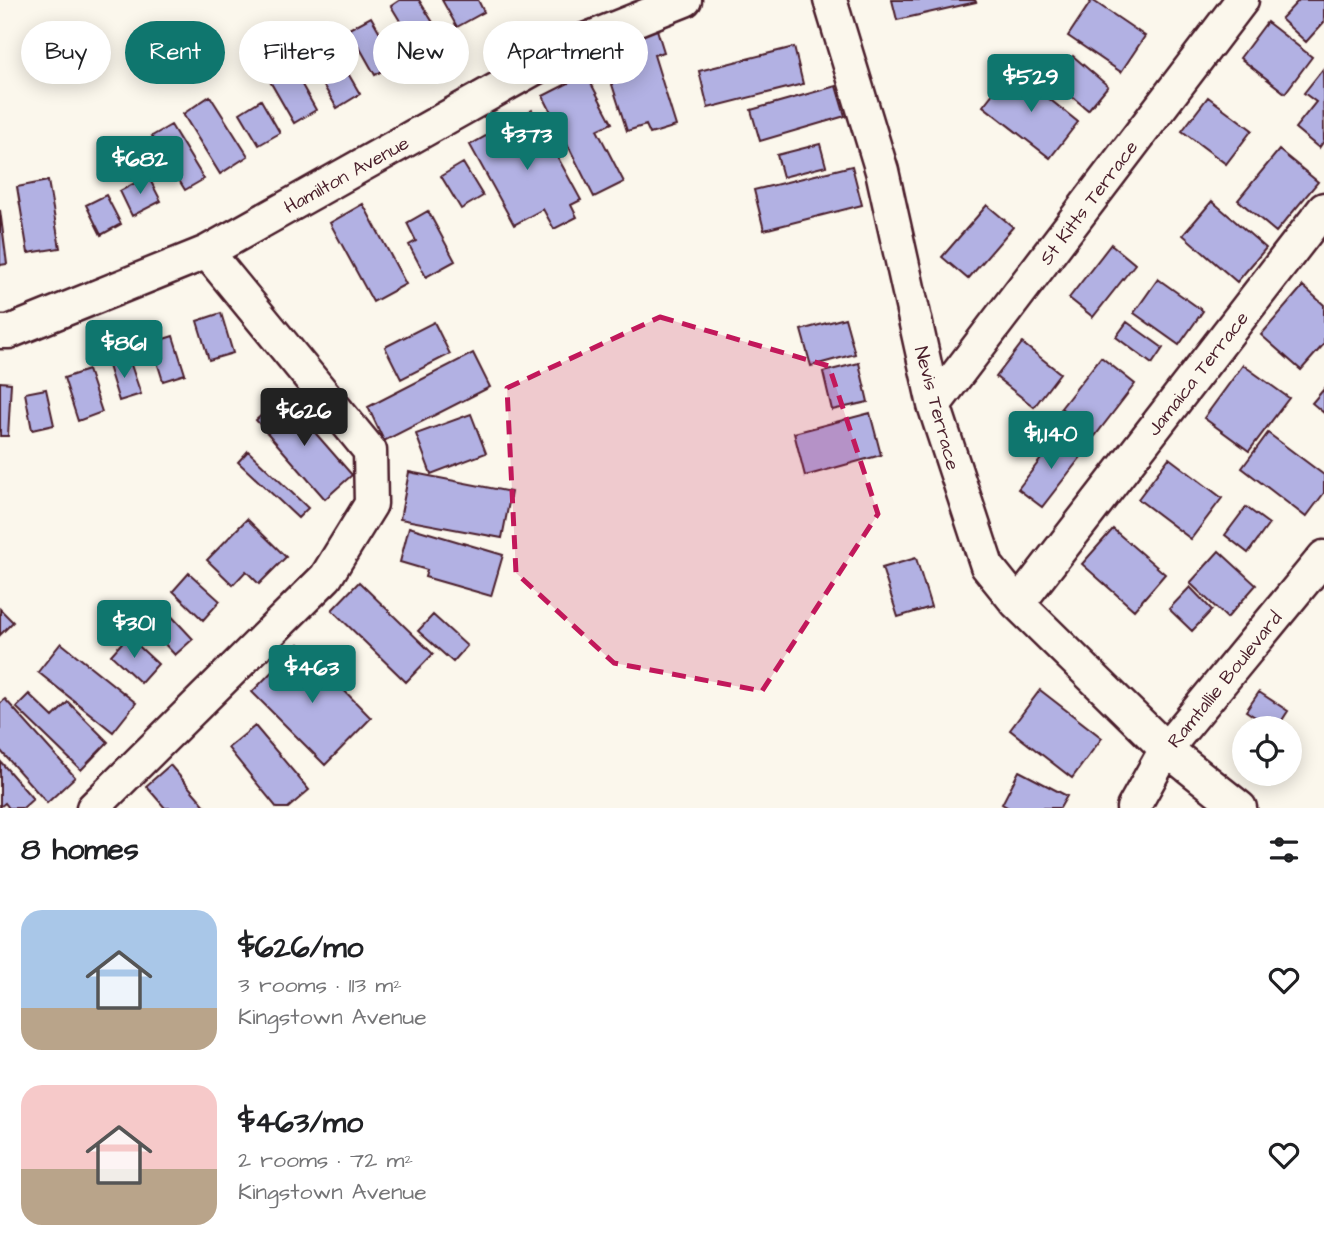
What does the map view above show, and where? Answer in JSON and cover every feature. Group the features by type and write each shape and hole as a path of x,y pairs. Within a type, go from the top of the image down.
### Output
{"street":[{"name":"Hamilton Avenue","path":"0,332 9,332 207,252 585,40 685,0"},
{"name":"Nevis Terrace","path":"830,0 882,171 934,405 987,566 1016,602 1166,749 1240,808"},
{"name":"St Kitts Terrace","path":"934,405 1242,0"},
{"name":"Jamaica Terrace","path":"1016,602 1029,590 1324,209"},
{"path":"93,808 327,577 371,505 370,451 207,252"},
{"name":"Ramtallie Boulevard","path":"1133,808 1166,749 1324,556"}],"highlighted area":[{"path":"660,317 829,366 878,514 762,691 614,663 516,573 507,388"}],"building":[{"path":"400,0 419,0 432,21 400,21 391,6"},
{"path":"442,0 478,0 484,12 468,21 454,21"},
{"path":"892,0 975,0 976,2 897,20"},
{"path":"1092,0 1145,36 1121,72 1068,36"},
{"path":"1299,0 1324,0 1324,22 1306,42 1281,19"},
{"path":"371,17 373,21 373,71 359,47 359,24"},
{"path":"654,20 664,52 654,55 676,126 650,134 646,125 627,131 612,84 648,84 648,22"},
{"path":"1267,22 1312,57 1285,93 1240,58"},
{"path":"794,47 803,84 708,108 699,71"},
{"path":"1073,56 1108,86 1088,110 1052,80"},
{"path":"1012,69 1078,122 1050,158 983,106"},
{"path":"1323,69 1324,141 1319,148 1295,128 1316,102 1304,93"},
{"path":"272,84 301,84 316,110 294,123"},
{"path":"323,84 354,84 360,94 337,108"},
{"path":"566,84 591,84 612,123 597,130 624,182 594,197 543,96"},
{"path":"836,86 845,116 760,141 751,110"},
{"path":"210,96 248,156 220,174 183,114"},
{"path":"1208,97 1252,130 1226,164 1182,131"},
{"path":"261,100 280,133 259,145 240,113"},
{"path":"532,110 581,200 571,205 577,217 554,229 543,209 514,225 470,145"},
{"path":"171,125 204,179 185,190 152,136"},
{"path":"820,144 826,166 783,177 777,155"},
{"path":"1279,150 1318,182 1276,232 1238,200"},
{"path":"463,163 483,196 461,209 441,176"},
{"path":"852,166 862,205 764,230 754,190"},
{"path":"148,176 161,201 132,216 120,191"},
{"path":"48,181 60,248 28,253 17,187"},
{"path":"106,195 121,224 101,235 86,205"},
{"path":"1212,201 1266,248 1237,282 1183,235"},
{"path":"363,204 406,284 373,302 330,223"},
{"path":"987,205 1013,227 968,279 942,257"},
{"path":"0,210 7,264 0,265"},
{"path":"428,211 455,261 426,277 409,245 416,241 407,223"},
{"path":"1111,244 1135,264 1093,317 1069,298"},
{"path":"1158,279 1203,311 1179,345 1134,313"},
{"path":"1303,286 1324,305 1324,344 1301,370 1261,335"},
{"path":"221,313 233,353 209,360 197,321"},
{"path":"845,318 855,354 811,366 801,330"},
{"path":"434,322 450,354 401,379 385,347"},
{"path":"1127,322 1163,348 1152,364 1116,337"},
{"path":"173,336 185,374 163,381 151,343"},
{"path":"1022,343 1060,373 1034,407 996,377"},
{"path":"473,353 490,387 384,441 368,407"},
{"path":"1101,357 1135,384 1095,436 1061,408"},
{"path":"129,359 141,394 119,401 108,366"},
{"path":"859,363 868,402 832,410 823,372"},
{"path":"1243,365 1289,398 1249,451 1204,418"},
{"path":"88,370 102,412 78,421 64,378"},
{"path":"0,382 11,383 8,436 0,436"},
{"path":"46,389 54,425 32,430 25,393"},
{"path":"1324,389 1324,413 1312,403"},
{"path":"283,396 352,475 325,499 256,420"},
{"path":"870,413 881,455 805,476 794,433"},
{"path":"471,414 486,453 431,474 416,434"},
{"path":"1268,433 1324,475 1324,493 1306,517 1242,468"},
{"path":"1060,434 1084,453 1042,507 1018,489"},
{"path":"248,451 308,508 298,518 238,462"},
{"path":"1169,458 1222,498 1191,539 1138,499"},
{"path":"409,472 511,492 502,538 400,519"},
{"path":"1246,507 1269,524 1248,553 1225,535"},
{"path":"247,519 286,557 259,584 246,571 233,585 207,560"},
{"path":"409,527 503,555 491,596 425,577 427,570 400,562"},
{"path":"1113,529 1165,574 1134,610 1082,564"},
{"path":"1219,551 1256,585 1227,618 1190,583"},
{"path":"916,558 931,607 898,617 882,568"},
{"path":"189,573 220,601 203,620 173,591"},
{"path":"359,582 433,654 406,682 332,610"},
{"path":"1190,587 1212,610 1192,631 1169,609"},
{"path":"164,608 193,639 175,655 147,625"},
{"path":"0,609 13,622 0,635"},
{"path":"433,615 467,646 453,662 418,631"},
{"path":"128,636 158,664 141,683 111,655"},
{"path":"61,643 136,703 113,732 38,672"},
{"path":"299,644 371,718 325,765 252,692"},
{"path":"1040,690 1102,738 1072,778 1010,730"},
{"path":"1259,692 1288,711 1285,716 1254,716 1246,711"},
{"path":"29,694 53,717 68,702 108,742 81,770 16,707"},
{"path":"5,699 75,777 47,803 0,750 0,703"},
{"path":"255,726 309,790 288,808 277,808 228,748"},
{"path":"0,761 33,799 23,808 9,808 5,803 0,807"},
{"path":"170,765 207,808 165,808 146,786"},
{"path":"1019,771 1067,796 1060,808 1009,808 1002,804"}]}
